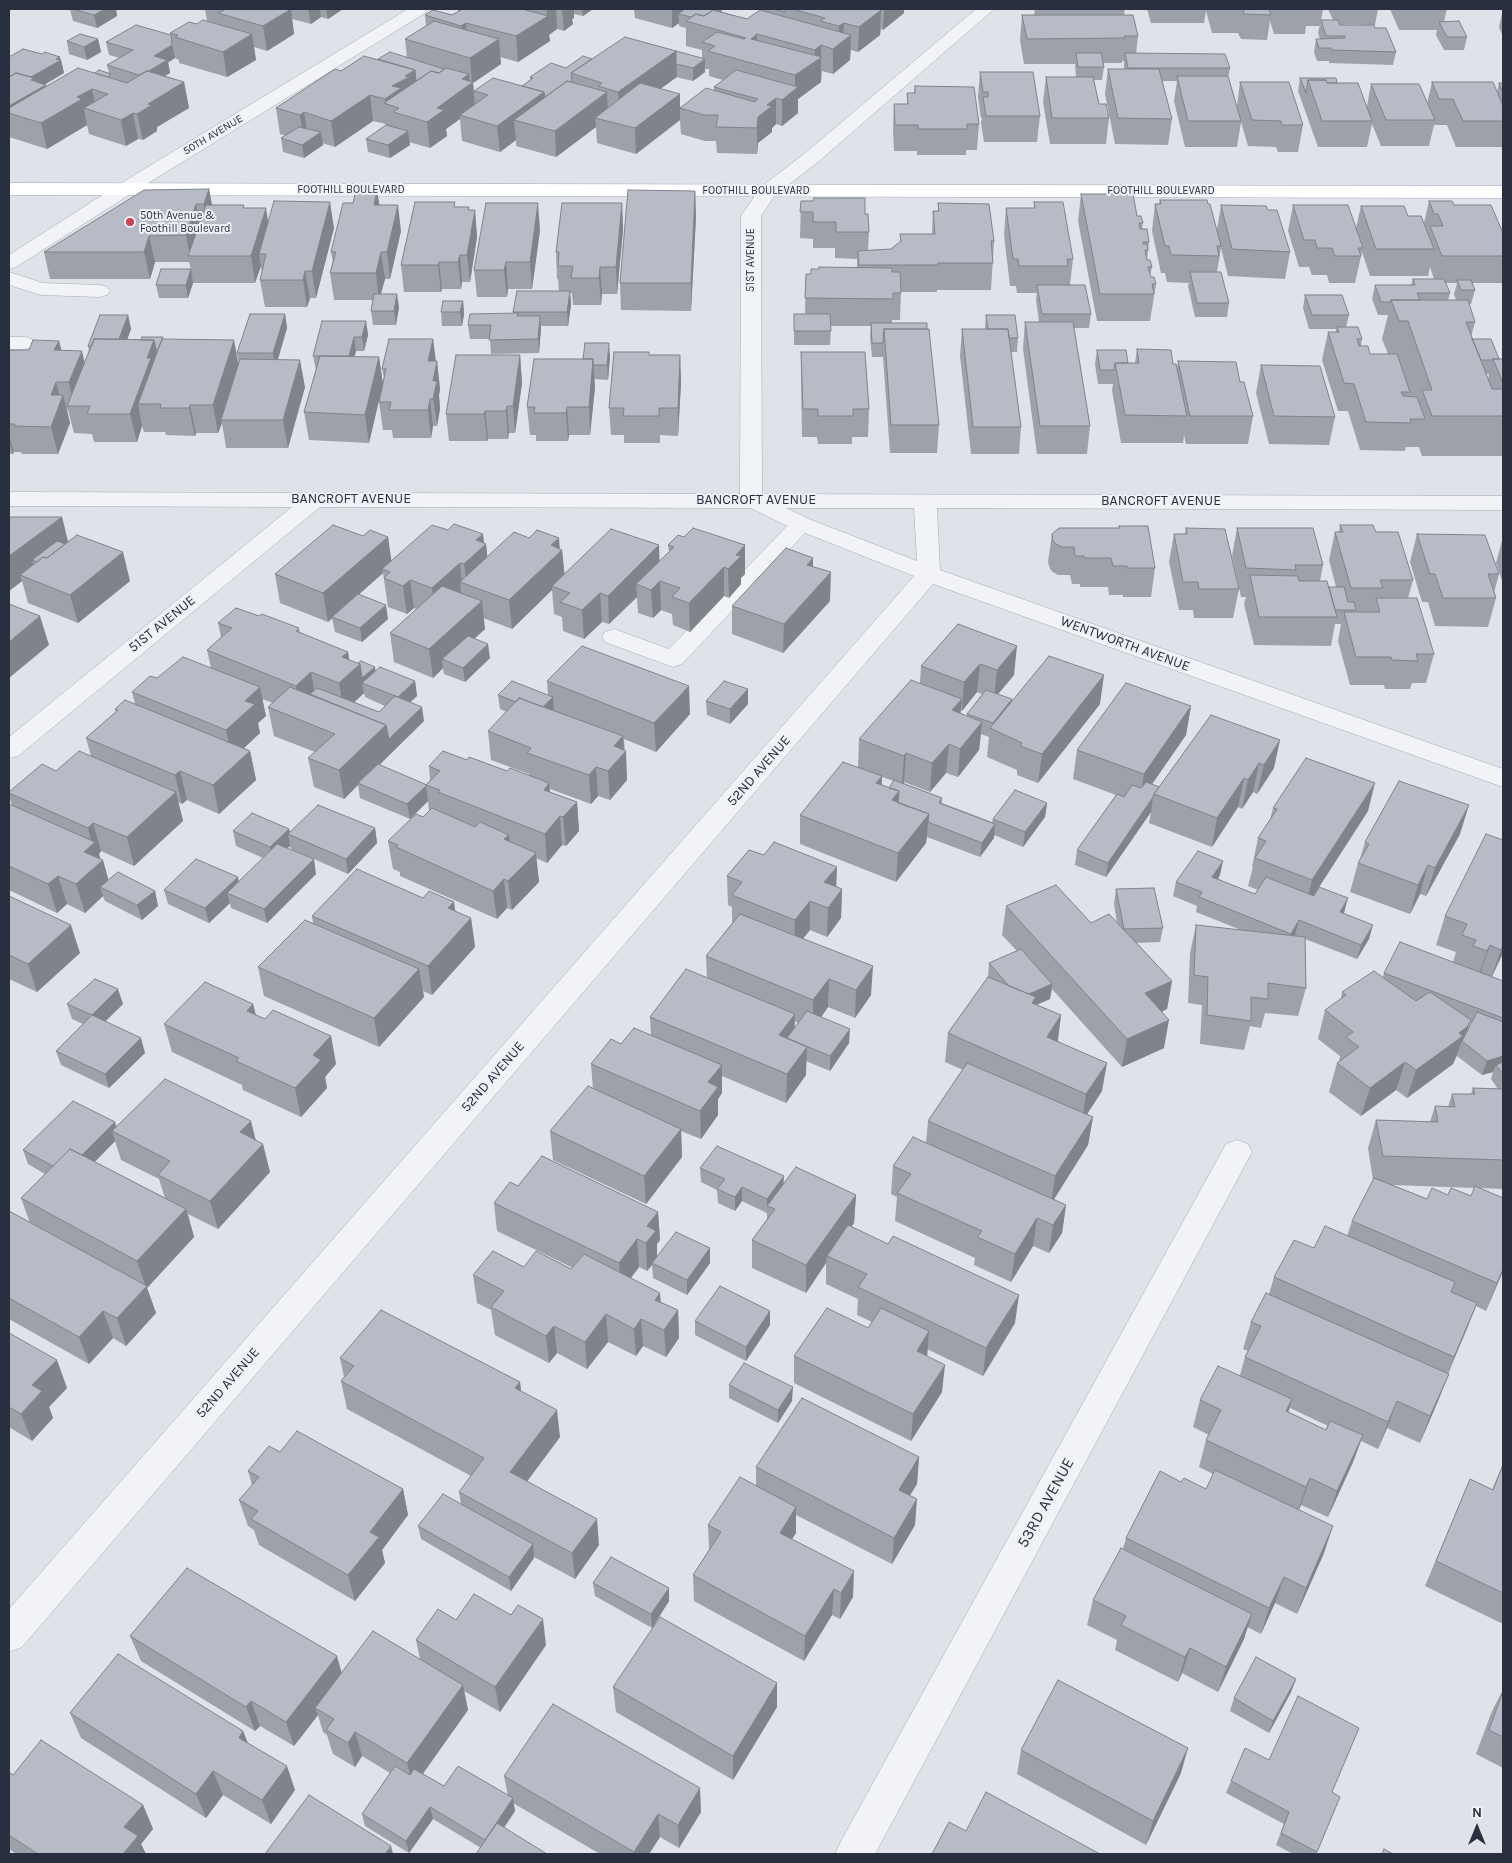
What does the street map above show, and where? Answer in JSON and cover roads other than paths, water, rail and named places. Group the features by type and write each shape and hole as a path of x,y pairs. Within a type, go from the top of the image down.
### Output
{"main road":[{"name":"FOOTHILL BOULEVARD","path":"9,189 1503,192"}],"street":[{"name":"50TH AVENUE","path":"9,263 125,189 419,9"},
{"name":"51ST AVENUE","path":"751,500 751,216 768,190 811,158 986,9"},
{"path":"9,278 41,289 100,291"},
{"name":"BANCROFT AVENUE","path":"9,499 1503,503"},
{"name":"51ST AVENUE","path":"9,750 315,499"},
{"name":"WENTWORTH AVENUE","path":"751,500 801,524 929,574 1503,778"},
{"path":"925,500 929,574"},
{"path":"614,637 673,659 801,524"},
{"name":"52ND AVENUE","path":"9,1635 929,574"},
{"name":"53RD AVENUE","path":"854,1854 1237,1152"}],"place":[{"name":"50th Avenue & Foothill Boulevard","path":"130,222"}]}
